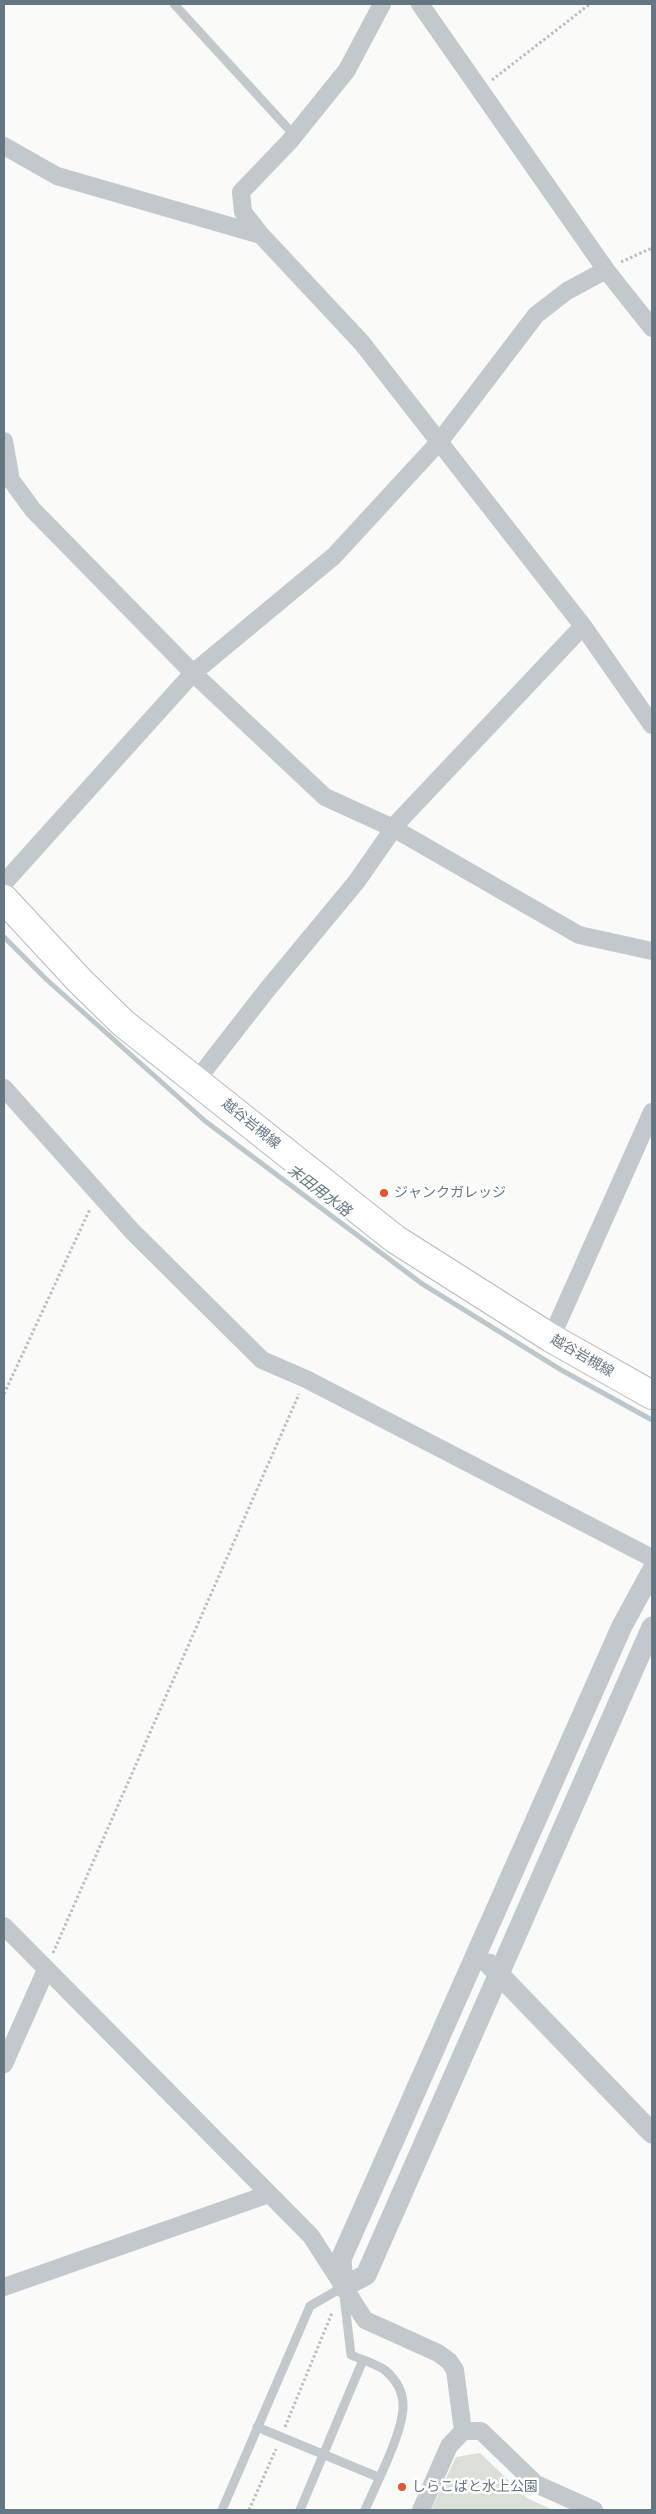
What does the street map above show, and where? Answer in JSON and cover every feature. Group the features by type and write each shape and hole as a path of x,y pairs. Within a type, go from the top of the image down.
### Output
{"main road":[{"name":"越谷岩槻線","path":"4,899 80,981 123,1023 396,1240 551,1338 652,1395"}],"street":[{"path":"382,4 347,70 294,135 241,192 242,212 362,343 583,626 652,725"},
{"path":"420,4 606,270 652,328"},
{"path":"4,146 57,176 262,235"},
{"path":"4,884 192,674 334,556 440,441 536,315 567,291 606,270"},
{"path":"4,440 11,480 33,510 192,674 325,797 393,828 578,935 652,951"},
{"path":"196,1081 266,991 357,881 393,828 583,626"},
{"path":"4,1088 132,1231 262,1360 306,1380 652,1558"},
{"path":"551,1338 652,1112"},
{"path":"343,2287 341,2259 622,1626 652,1571"},
{"path":"343,2287 366,2275 652,1627"},
{"path":"4,1926 311,2236 365,2320 438,2353 449,2360 454,2370 463,2431"},
{"path":"478,1952 652,2133"},
{"path":"4,2064 46,1970"},
{"path":"4,2287 269,2194"},
{"path":"421,2510 449,2446 463,2431 481,2431 536,2484 594,2510"}],"lane":[{"path":"174,4 294,135"},
{"path":"222,2510 310,2306 343,2287 351,2355 385,2370 396,2382 402,2395 404,2406 400,2424 365,2510"},
{"path":"300,2510 363,2360"},
{"path":"257,2427 378,2477"}],"path":[{"path":"480,90 590,4"},
{"path":"606,270 652,248"},
{"path":"4,1394 97,1193"},
{"path":"46,1970 306,1380"},
{"path":"249,2510 343,2287"}],"shaded area":[{"path":"480,2453 527,2498 553,2510 431,2510 456,2457"}],"waterway":[{"name":"末田用水路","path":"4,937 47,980 205,1121 421,1283 563,1371 652,1420"}],"place":[{"name":"ジャンクガレッジ","path":"384,1193"},
{"name":"しらこばと水上公園","path":"402,2487"}]}
